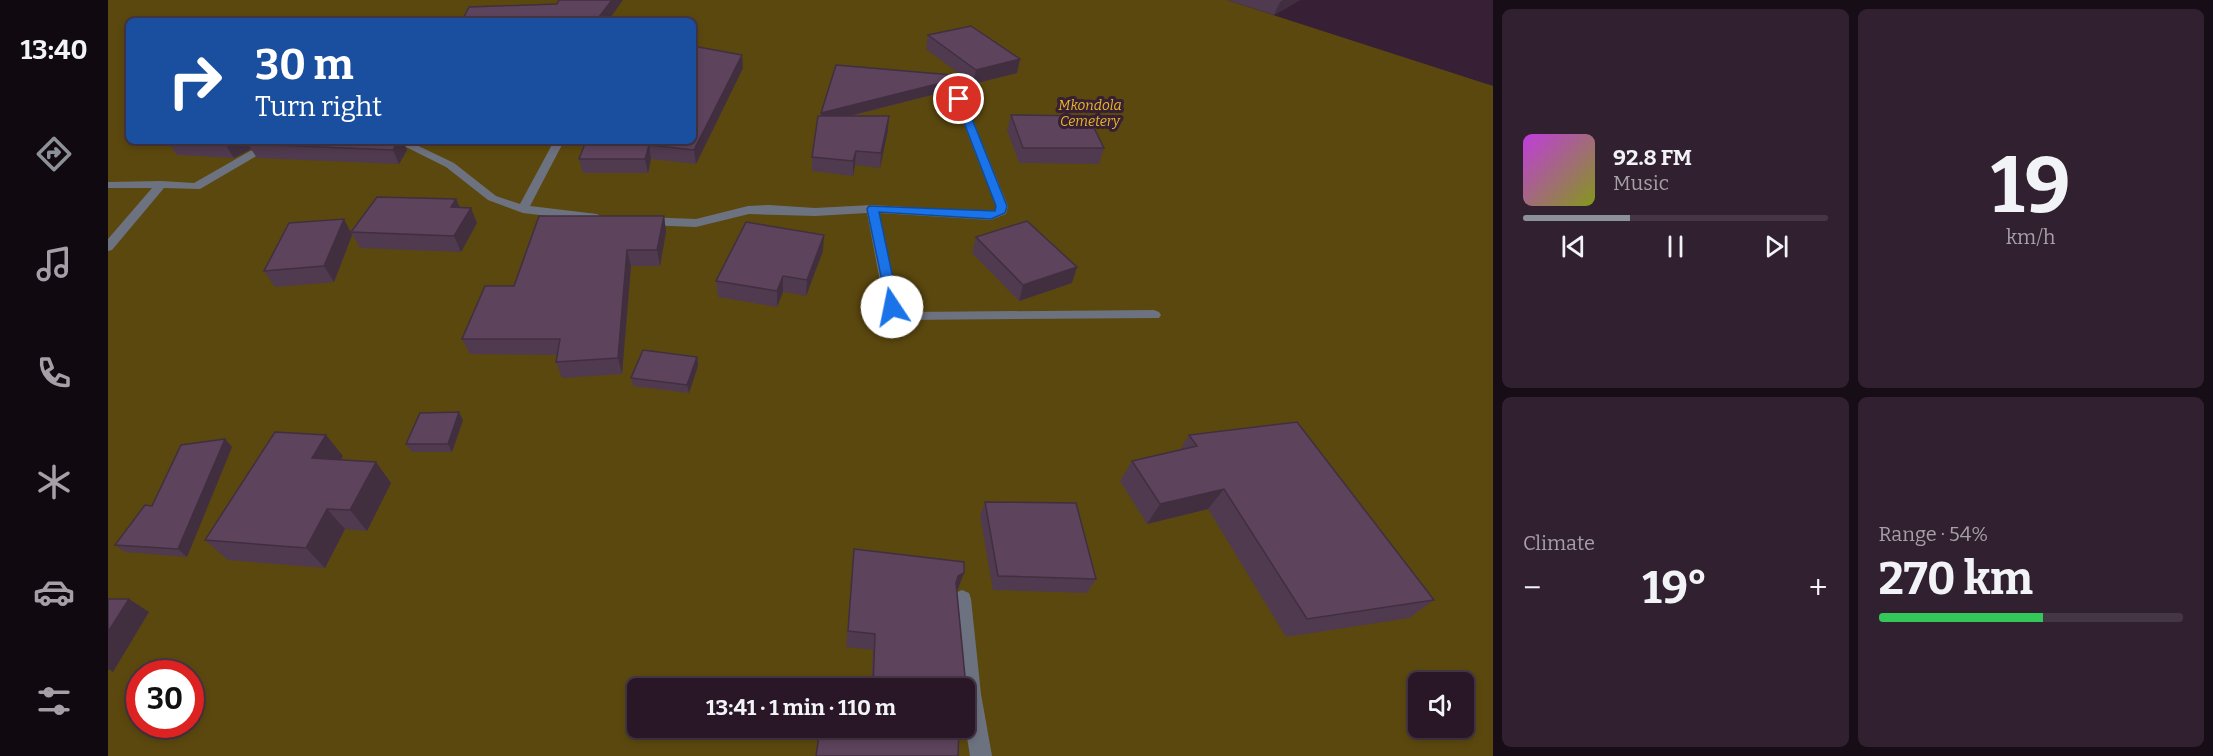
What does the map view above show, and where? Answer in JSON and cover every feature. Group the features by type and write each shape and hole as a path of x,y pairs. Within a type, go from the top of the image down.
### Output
{"street":[{"path":"630,220 696,223 748,210 815,212 872,209 991,216 1000,213 1002,206 959,99"},
{"path":"108,185 161,184 195,187 254,153 287,144"},
{"path":"405,144 450,165 492,198 523,209 610,219"},
{"path":"523,209 557,144"},
{"path":"108,247 161,184"},
{"path":"872,209 892,307 906,317 1155,315"},
{"path":"962,599 971,694 981,756"}],"green space":[{"name":"Mkondola Cemetery","path":"108,0 1227,0 1493,86 1493,756 108,756"}],"building":[{"path":"559,0 612,0 598,18 464,18 469,7 557,4"},
{"path":"971,26 1020,59 976,70 928,35"},
{"path":"696,47 742,55 694,150 649,145 645,159 579,159 585,144 696,144"},
{"path":"836,65 952,75 953,80 821,113"},
{"path":"1011,115 1088,116 1104,148 1023,148"},
{"path":"818,116 889,116 881,153 856,151 853,161 812,157"},
{"path":"248,144 396,144 393,150"},
{"path":"377,197 456,199 451,207 471,208 454,236 351,232"},
{"path":"539,216 664,216 657,250 627,250 618,358 556,362 560,339 462,339 485,286 514,286"},
{"path":"344,219 324,266 264,271 289,223"},
{"path":"1027,221 1077,267 1023,285 976,237"},
{"path":"746,222 824,235 807,280 783,276 777,291 716,281"},
{"path":"643,350 697,357 687,385 631,378"},
{"path":"459,412 448,444 406,444 420,413"},
{"path":"1297,422 1434,600 1307,619 1224,489 1160,504 1132,461 1197,446 1189,435"},
{"path":"275,432 326,435 312,458 376,462 350,510 327,509 306,548 205,540"},
{"path":"225,439 178,549 115,545 145,505 152,506 181,445"},
{"path":"985,502 1076,503 1096,579 998,576"},
{"path":"854,549 964,562 964,573 958,576 956,583 965,678 873,678 875,634 848,631"},
{"path":"108,599 129,599 108,632"},
{"path":"819,738 959,738 958,756 816,756"}],"route":[{"path":"892,307 872,209 991,216 1000,213 1002,206 959,99"}]}
